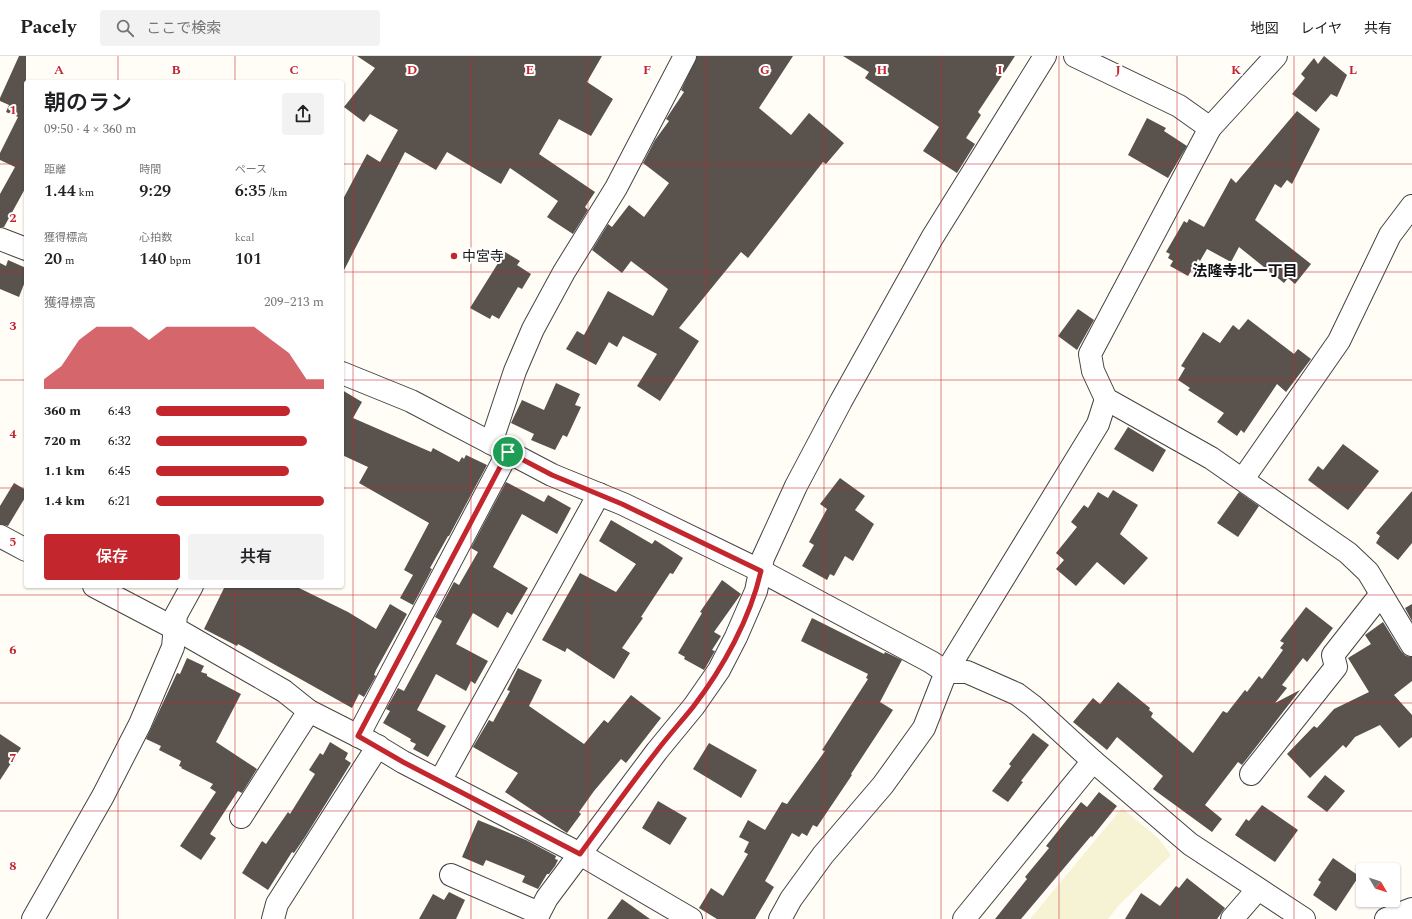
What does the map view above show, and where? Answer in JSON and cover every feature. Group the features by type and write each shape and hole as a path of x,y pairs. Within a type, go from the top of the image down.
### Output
{"street":[{"path":"358,736 500,448 515,372 533,329 564,272 616,188 684,56"},
{"path":"451,875 538,916 547,898 657,751 694,706 718,670 736,637 756,591 763,558 796,486 840,400 932,238 1045,56"},
{"path":"1075,56 1179,106 1210,128"},
{"path":"1276,56 1210,128 1090,354 1093,371 1106,399 1211,458 1348,553 1368,572 1412,645"},
{"path":"1243,479 1339,341 1390,235 1412,206"},
{"path":"0,239 24,248"},
{"path":"344,374 411,401 552,475 646,515 761,571 946,672 967,672 1017,694 1033,706 1093,761 1190,844 1304,919"},
{"path":"780,919 791,899 823,855 883,785 924,728 946,672 1098,424 1106,399"},
{"path":"440,782 599,494"},
{"path":"0,536 24,549"},
{"path":"98,588 176,629 284,691 309,711 378,746 440,782 580,854 690,919"},
{"path":"34,919 103,796 140,724 173,646 176,629 176,615 191,588"},
{"path":"1252,774 1336,667 1333,654 1381,594"},
{"path":"241,817 309,711"},
{"path":"273,919 278,904 378,746"},
{"path":"964,919 1093,761"},
{"path":"1232,919 1258,889"},
{"path":"1386,919 1412,909"}],"shaded area":[{"path":"1122,808 1158,838 1171,855 1119,905 1108,919 1030,919"}],"building":[{"path":"19,56 26,56 26,80 24,80 24,191 4,227 0,227 0,194 15,167 0,160 0,153 18,117 6,112 9,105 0,101"},
{"path":"357,56 602,56 587,82 613,99 591,136 559,119 539,154 595,192 585,207 588,210 573,234 547,217 558,201 510,168 501,184 447,152 436,170 405,152 344,270 344,197 367,154 380,162 398,130 370,114 364,122 344,107 375,68"},
{"path":"697,56 793,56 759,108 791,135 809,113 844,143 826,164 823,162 748,258 741,252 679,328 699,341 660,401 637,386 657,354 623,336 617,347 609,342 596,365 566,349 577,331 584,335 608,291 653,316 668,289 631,261 622,273 592,250 608,224 612,227 629,205 644,217 669,183 643,163 655,140 669,121 666,119 684,92 681,90"},
{"path":"843,56 1015,56 978,112 981,115 966,138 975,144 957,173 923,151 939,127 865,78 869,72"},
{"path":"1324,56 1347,75 1337,97 1331,94 1316,112 1292,94 1305,78 1301,74 1314,58 1318,64"},
{"path":"1297,111 1320,129 1292,184 1287,180 1281,188 1275,184 1255,220 1311,264 1295,284 1288,278 1284,283 1239,247 1231,262 1207,249 1200,261 1198,259 1188,276 1170,266 1173,261 1168,258 1170,254 1166,252 1184,221 1187,223 1189,219 1204,227 1231,178 1236,183"},
{"path":"1147,118 1166,128 1164,131 1187,146 1168,178 1128,155"},
{"path":"505,252 520,261 517,265 531,274 522,289 518,287 499,319 492,315 490,319 470,308"},
{"path":"8,260 24,267 24,284 19,297 0,289 0,263 6,266"},
{"path":"1078,309 1094,320 1077,350 1058,336"},
{"path":"1248,319 1294,354 1298,349 1311,359 1286,392 1277,384 1244,433 1241,430 1237,436 1217,422 1224,413 1188,390 1190,388 1178,380 1185,368 1181,366 1203,332 1220,343 1233,325 1239,330"},
{"path":"556,383 580,394 575,405 581,407 567,437 563,435 555,450 531,440 534,434 511,423 522,400 544,410"},
{"path":"344,391 362,402 353,418 431,452 433,448 459,462 462,457 464,459 466,455 487,465 430,568 432,569 413,605 400,598 413,575 404,570 429,523 359,483 368,467 344,456"},
{"path":"1128,427 1166,450 1153,472 1114,449"},
{"path":"1343,444 1379,471 1348,510 1308,480 1318,466 1323,470"},
{"path":"840,478 865,496 855,510 874,524 853,561 845,556 834,576 830,574 827,580 802,566 814,545 809,542 827,509 820,504"},
{"path":"506,482 544,502 548,495 571,508 557,534 522,514 493,567 528,588 512,615 507,612 498,628 473,613 456,644 488,661 475,684 471,681 466,691 436,674 417,710 446,726 428,757 413,749 416,744 410,741 411,739 383,723 390,711 386,709 398,688 404,691 442,621 435,617 454,582 459,585 478,552 471,548"},
{"path":"14,483 24,489 24,499 8,526 0,524 0,506"},
{"path":"1113,490 1138,505 1120,534 1148,558 1124,585 1097,562 1076,586 1056,569 1064,560 1056,553 1077,527 1071,522 1084,505 1088,508 1098,492 1108,498"},
{"path":"1412,491 1412,543 1398,560 1376,543 1380,536 1376,533"},
{"path":"1239,492 1259,506 1238,537 1217,523"},
{"path":"611,520 652,544 655,540 683,558 673,574 670,573 641,617 643,618 622,648 630,653 614,679 567,648 565,652 542,640 580,573 616,592 636,564 599,541"},
{"path":"722,580 741,594 714,632 721,636 712,650 715,651 704,670 684,659 685,657 678,653 702,613 700,612"},
{"path":"224,588 299,588 348,612 376,629 390,604 407,614 376,670 374,675 376,676 364,697 359,694 352,708 238,644 237,646 204,629"},
{"path":"1412,604 1412,621 1405,608"},
{"path":"1306,607 1333,628 1307,662 1303,658 1282,685 1287,688 1275,703 1300,690 1242,765 1238,762 1205,805 1222,819 1212,832 1153,789 1163,776 1117,737 1107,750 1073,722 1093,698 1100,704 1118,682 1150,708 1149,710 1153,713 1151,717 1193,753 1223,711 1227,713 1245,690 1247,692 1259,676 1262,679 1283,650 1280,648 1284,643 1280,641"},
{"path":"812,618 884,654 885,652 902,660 880,702 893,710 817,827 813,825 807,836 802,833 799,837 792,833 765,881 774,887 755,919 717,919 699,908 711,888 723,896 748,854 744,852 749,842 739,837 748,820 765,830 782,802 787,804 825,751 822,750 868,679 866,678 868,674 801,641"},
{"path":"1383,622 1401,651 1406,656 1412,657 1412,681 1394,695 1412,715 1412,737 1399,748 1380,725 1355,737 1346,748 1343,745 1310,778 1287,754 1314,726 1317,728 1334,709 1369,692 1348,658 1371,644 1365,635"},
{"path":"187,658 204,666 201,672 207,674 207,676 241,694 216,742 257,769 242,793 238,791 210,834 216,838 201,860 180,846 216,792 210,788 213,784 181,768 182,767 179,766 181,761 159,750 161,746 146,739 177,673 180,674"},
{"path":"518,668 542,680 529,706 584,744 604,720 608,723 631,695 661,718 626,763 621,759 594,791 579,812 581,814 567,833 505,792 518,773 473,747 489,720 493,722 510,691 507,690"},
{"path":"1033,733 1049,745 1021,781 1023,782 1008,802 992,791 1011,766 1009,764"},
{"path":"0,734 21,748 0,780"},
{"path":"330,742 348,753 345,759 351,763 305,837 294,853 292,852 268,890 242,873 262,841 266,844 288,812 290,814 315,774 309,770 320,753 323,755"},
{"path":"709,743 757,770 741,798 693,769"},
{"path":"1325,775 1345,791 1327,812 1307,797"},
{"path":"1099,792 1117,806 1092,837 1091,836 1021,919 995,919 1027,879 1025,877 1049,848 1046,846 1081,802 1087,807"},
{"path":"658,801 687,818 670,845 642,828"},
{"path":"1262,805 1298,830 1275,862 1235,835 1246,819 1249,821"},
{"path":"478,820 526,840 556,856 555,859 558,860 555,866 549,874 547,874 538,889 522,882 525,876 486,860 483,866 462,857"},
{"path":"1333,858 1356,874 1356,881 1336,911 1313,895 1321,882 1318,880"},
{"path":"1187,878 1225,908 1217,919 1125,919 1141,893 1160,906 1176,886 1179,888"},
{"path":"449,892 465,900 456,919 419,919 433,894 444,900"},
{"path":"622,899 650,919 607,919"}],"place":[{"name":"中宮寺","path":"454,256"}],"district":[{"name":"法隆寺北一丁目","path":"1245,271"}],"route":[{"path":"508,452 552,475 622,504 761,571 756,591 736,637 718,670 694,706 657,751 580,854 403,762 358,736 508,452"}]}
